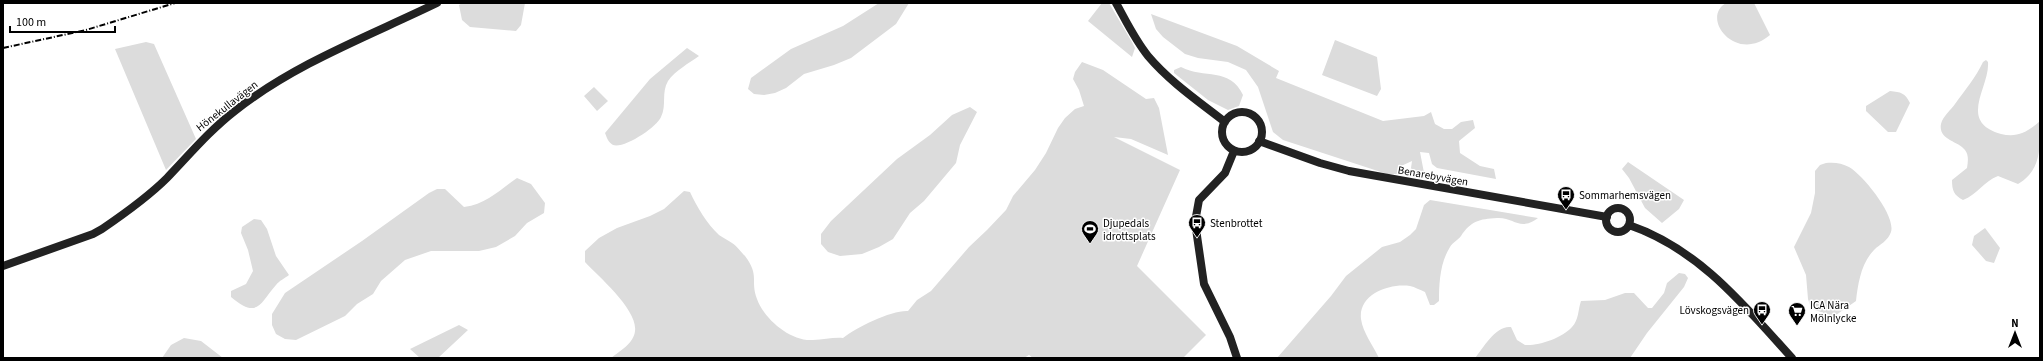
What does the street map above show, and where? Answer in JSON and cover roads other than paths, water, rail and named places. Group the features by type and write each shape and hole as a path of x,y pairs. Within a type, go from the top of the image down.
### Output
{"street":[{"name":"Hönekullavägen","path":"3,266 93,234 160,184 209,132 252,97 333,51 437,3"},
{"path":"1116,3 1133,33 1158,67 1184,92 1225,122"},
{"path":"1235,114 1250,114 1256,119 1260,126 1262,134 1260,141 1249,151 1234,151 1228,147 1223,138 1222,129 1225,122 1235,114"},
{"name":"Benarebyvägen","path":"1260,141 1312,161 1349,171 1607,217"},
{"path":"1234,151 1225,173 1199,200 1195,222 1204,284 1230,337 1237,358"},
{"path":"1622,208 1629,214 1629,225 1621,232 1614,231 1608,226 1607,217 1612,210 1622,208"},
{"path":"1629,225 1672,244 1712,274 1730,290 1792,358"}],"railway":[{"path":"3,48 86,30 175,3"}],"place":[{"name":"Sommarhemsvägen","path":"1566,210"},
{"name":"Stenbrottet","path":"1197,238"},
{"name":"Djupedals idrottsplats","path":"1090,244"},
{"name":"Lövskogsvägen","path":"1762,325"},
{"name":"ICA Nära Mölnlycke","path":"1797,326"}]}
